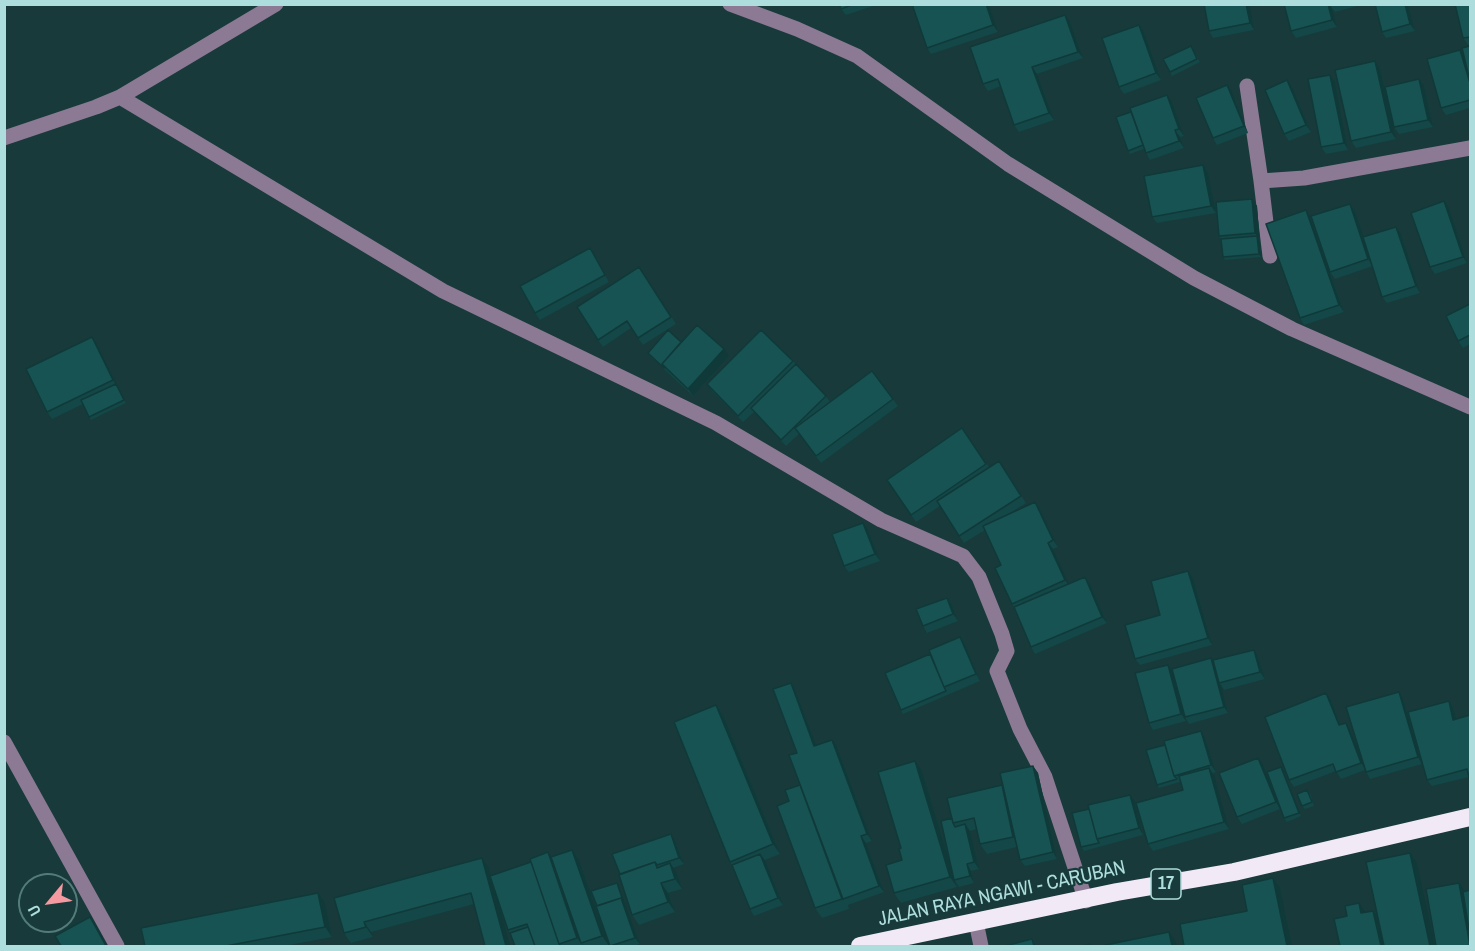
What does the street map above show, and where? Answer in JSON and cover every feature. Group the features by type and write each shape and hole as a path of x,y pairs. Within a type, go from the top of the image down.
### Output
{"highway":[{"name":"JALAN RAYA NGAWI - CARUBAN","path":"860,946 888,944 976,922 1086,901 1117,892 1234,872 1470,817"}],"street":[{"path":"4,138 120,97 276,4"},
{"path":"730,4 797,28 857,56 1008,164 1194,278 1292,328 1470,407"},
{"path":"1247,86 1270,256"},
{"path":"120,97 443,291 716,423 881,520 963,556 979,577 1002,633 1007,651 997,671 1020,729 1045,777 1086,901"},
{"path":"1261,182 1304,178 1470,148"},
{"path":"4,742 117,946"},
{"path":"976,922 981,946"}],"building":[{"path":"840,4 854,4 841,9"},
{"path":"912,4 986,4 993,25 927,48"},
{"path":"1204,4 1246,4 1250,23 1209,31"},
{"path":"1284,4 1328,4 1332,20 1291,31"},
{"path":"1375,4 1405,4 1410,24 1382,32"},
{"path":"1455,4 1470,4 1470,37 1463,38"},
{"path":"1065,15 1078,52 1032,67 1049,113 1014,125 998,79 983,84 970,47"},
{"path":"1139,25 1156,73 1119,87 1102,38"},
{"path":"1191,46 1197,59 1170,72 1163,59"},
{"path":"1470,46 1470,81 1462,48"},
{"path":"1460,50 1470,83 1470,100 1441,108 1427,59"},
{"path":"1375,61 1391,132 1351,141 1335,70"},
{"path":"1330,75 1344,143 1321,147 1308,79"},
{"path":"1419,79 1428,120 1394,127 1385,87"},
{"path":"1287,80 1306,125 1284,134 1265,90"},
{"path":"1227,85 1244,126 1213,138 1196,98"},
{"path":"1167,95 1179,129 1175,130 1179,141 1146,153 1130,108"},
{"path":"1131,112 1143,145 1128,151 1116,117"},
{"path":"1203,165 1211,206 1152,217 1144,176"},
{"path":"1252,199 1255,233 1219,236 1216,202"},
{"path":"1444,201 1463,257 1430,267 1411,213"},
{"path":"1350,204 1368,259 1330,272 1311,216"},
{"path":"1306,210 1339,305 1300,318 1266,224"},
{"path":"1396,227 1416,286 1382,297 1363,237"},
{"path":"1257,236 1259,254 1223,257 1221,239"},
{"path":"590,248 605,275 535,313 520,286"},
{"path":"639,267 671,317 638,338 627,321 598,340 577,307"},
{"path":"1470,304 1470,335 1458,341 1446,316"},
{"path":"697,325 724,349 688,389 662,364"},
{"path":"668,330 681,342 662,364 664,368 648,353"},
{"path":"761,330 793,361 738,416 707,384"},
{"path":"92,337 113,380 47,412 26,369"},
{"path":"796,364 826,396 781,440 751,408"},
{"path":"872,371 893,399 816,456 795,428"},
{"path":"116,384 124,400 89,417 81,400"},
{"path":"962,428 986,464 911,515 887,480"},
{"path":"999,461 1021,496 959,536 937,501"},
{"path":"1035,502 1053,540 1048,543 1065,580 1012,604 995,568 1001,565 983,526"},
{"path":"863,523 875,554 844,566 832,534"},
{"path":"1188,571 1208,638 1135,659 1125,625 1160,615 1151,581"},
{"path":"1085,577 1102,617 1031,647 1014,607"},
{"path":"947,598 953,614 923,626 916,609"},
{"path":"960,637 976,674 944,687 929,650"},
{"path":"1254,650 1260,672 1219,683 1213,660"},
{"path":"930,654 946,691 901,710 885,673"},
{"path":"1211,658 1224,707 1185,717 1172,669"},
{"path":"1168,665 1181,714 1149,723 1135,673"},
{"path":"791,683 814,746 832,740 867,834 861,836 879,886 843,899 789,755 797,753 773,689"},
{"path":"1399,692 1418,757 1366,772 1346,707"},
{"path":"1326,693 1339,725 1346,723 1361,763 1336,772 1333,764 1289,780 1265,717"},
{"path":"1449,701 1453,720 1470,715 1470,781 1467,769 1427,780 1408,712"},
{"path":"716,705 773,844 730,862 674,722"},
{"path":"1201,731 1211,765 1174,776 1164,741"},
{"path":"1165,745 1174,776 1177,779 1157,785 1146,750"},
{"path":"1258,758 1276,802 1237,817 1219,773"},
{"path":"915,761 950,877 894,893 886,865 902,860 899,849 901,848 878,772"},
{"path":"1033,766 1053,852 1020,860 1000,773"},
{"path":"1281,767 1299,813 1284,818 1267,772"},
{"path":"1209,768 1224,822 1148,844 1136,803 1183,790 1179,776"},
{"path":"800,785 842,899 815,908 777,806 789,801 785,790"},
{"path":"1002,785 1013,837 980,844 974,818 953,823 947,798"},
{"path":"1307,790 1312,802 1302,806 1297,794"},
{"path":"1130,795 1139,828 1097,839 1088,805"},
{"path":"1089,809 1099,843 1081,847 1072,813"},
{"path":"952,818 955,827 965,824 974,862 967,864 970,876 954,880 941,821"},
{"path":"671,834 679,858 657,865 655,862 620,874 612,854"},
{"path":"572,850 602,936 581,943 551,857"},
{"path":"548,852 577,938 559,944 530,859"},
{"path":"1410,853 1430,946 1384,946 1366,862"},
{"path":"760,854 778,898 750,909 732,865"},
{"path":"482,858 506,946 485,946 471,893 364,922 366,927 344,933 334,898"},
{"path":"531,862 561,946 535,946 527,924 508,930 490,876"},
{"path":"655,862 657,868 670,863 675,879 661,883 668,902 632,915 619,875"},
{"path":"1273,878 1287,946 1184,946 1180,924 1247,911 1242,885"},
{"path":"617,883 623,901 621,898 597,906 591,891"},
{"path":"1459,883 1470,946 1436,946 1426,889"},
{"path":"1470,890 1470,935 1463,892"},
{"path":"318,893 325,927 226,946 145,946 141,928"},
{"path":"621,898 635,938 610,946 596,906"},
{"path":"1359,903 1361,913 1373,911 1381,946 1340,946 1334,919 1347,916 1345,906"},
{"path":"90,917 106,946 61,946 55,936 61,933 78,933 78,924"},
{"path":"528,927 535,946 515,946 510,933"},
{"path":"1169,932 1172,946 1101,946"},
{"path":"1032,939 1034,946 1005,946"}]}
